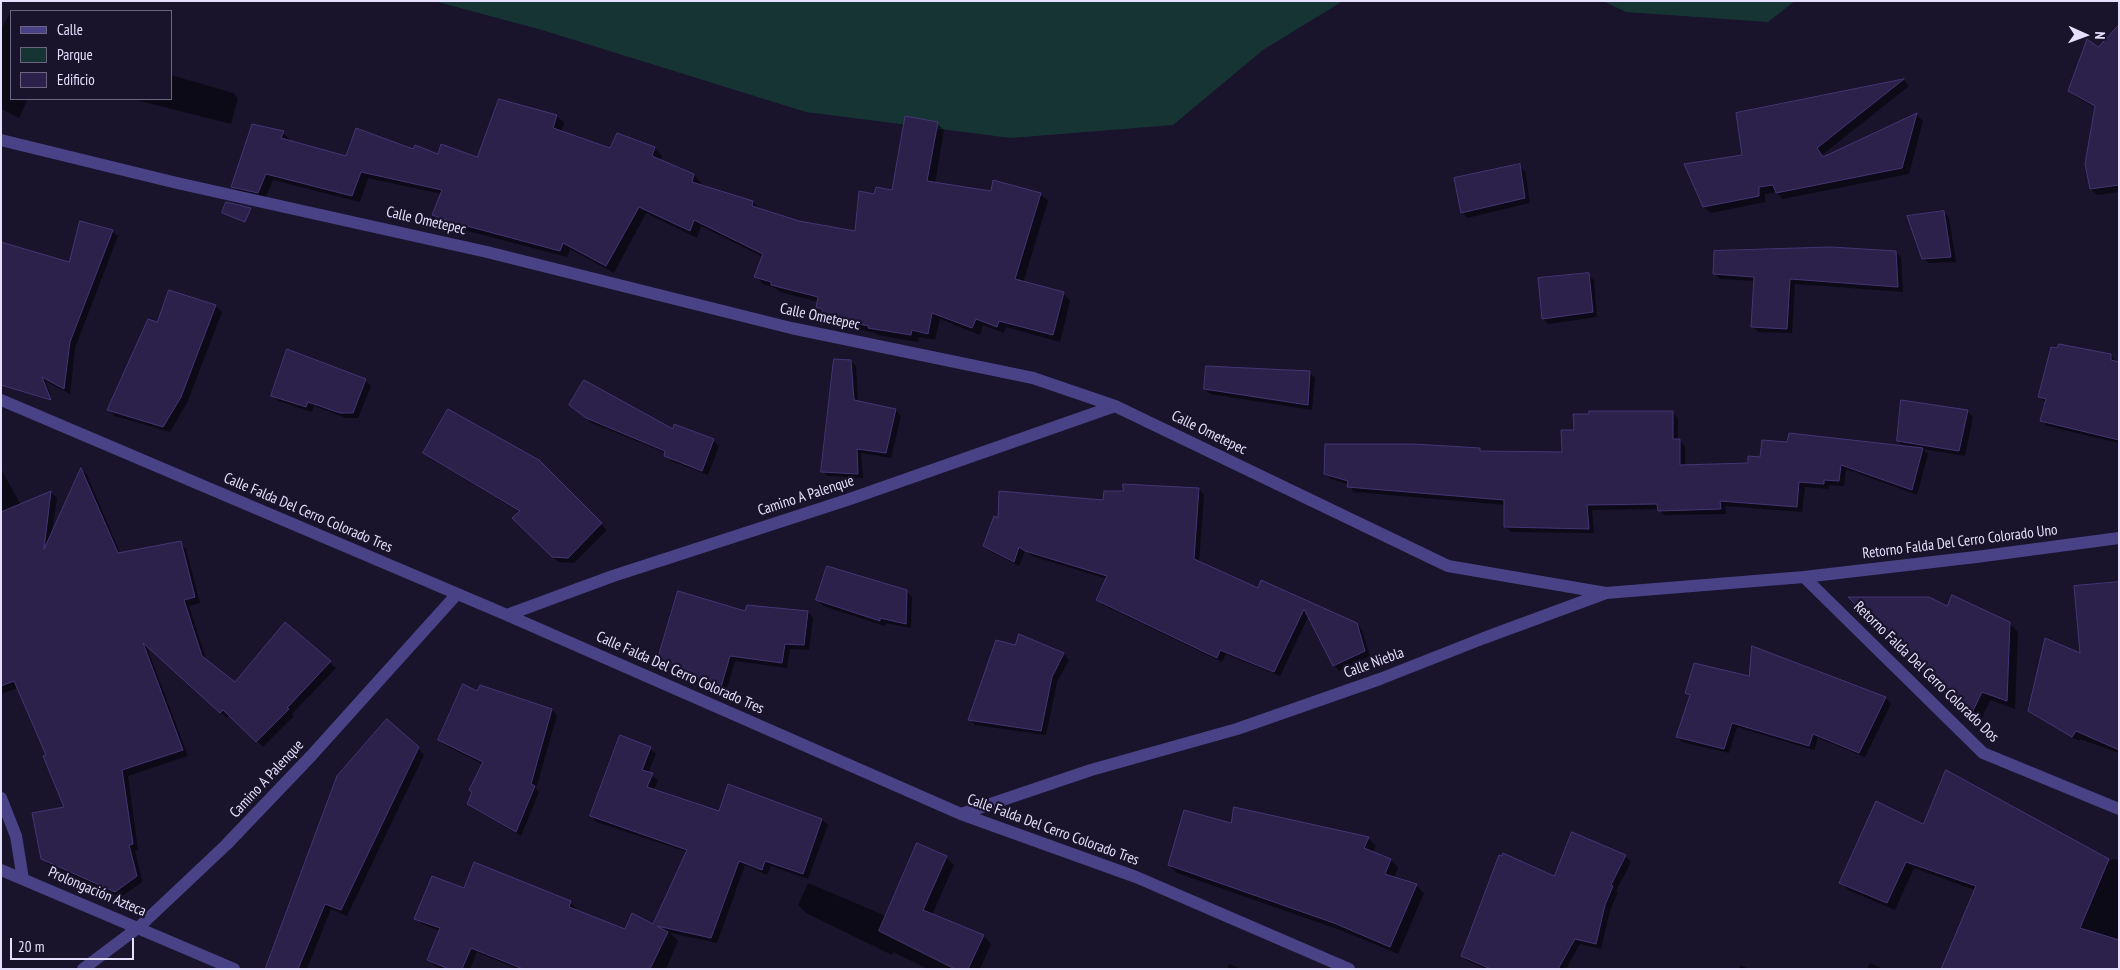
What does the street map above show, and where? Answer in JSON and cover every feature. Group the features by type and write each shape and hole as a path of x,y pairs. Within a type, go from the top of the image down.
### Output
{"street":[{"name":"Calle Ometepec","path":"1,140 177,183 487,252 791,328 1033,378 1115,406 1448,566 1606,593"},
{"name":"Calle Falda Del Cerro Colorado Tres","path":"1,400 507,614 961,814 1136,877 1349,969"},
{"name":"Camino A Palenque","path":"507,614 613,576 847,500 1115,406"},
{"name":"Retorno Falda Del Cerro Colorado Uno","path":"1804,577 2119,538"},
{"name":"Calle Niebla","path":"961,814 1091,770 1237,729 1380,679 1606,593 1804,577"},
{"name":"Retorno Falda Del Cerro Colorado Dos","path":"1804,577 1983,753 2119,808"},
{"name":"Camino A Palenque","path":"83,969 139,927 226,845 457,594"},
{"path":"1,798 16,836 23,879"},
{"name":"Prolongación Azteca","path":"1,870 139,927 234,969"}],"green space":[{"path":"434,1 1343,1 1263,50 1173,125 1011,138 806,112 542,30"},
{"path":"1603,1 1795,1 1768,22 1626,12"}],"building":[{"path":"2119,25 2119,185 2090,189 2085,164 2095,106 2068,91 2087,39 2098,47"},
{"path":"1904,79 1817,148 1823,157 1917,113 1902,168 1776,193 1773,185 1759,187 1759,196 1703,207 1684,164 1742,155 1736,113"},
{"path":"499,99 557,115 553,128 610,148 617,133 655,147 652,156 694,174 692,182 753,201 752,206 799,221 855,231 859,191 874,194 876,187 892,190 905,116 938,122 927,181 991,191 993,180 1041,193 1015,279 1064,292 1053,335 999,321 997,327 976,319 972,328 932,313 928,334 912,330 911,335 868,328 869,326 823,317 822,309 816,307 818,297 771,285 771,282 754,277 763,254 694,220 690,231 639,207 606,266 563,243 560,251 432,215 442,190 361,172 352,196 266,174 258,193 231,187 252,124 284,131 281,138 346,156 356,128 413,149 415,145 438,154 441,144 477,157"},
{"path":"1520,164 1525,198 1461,213 1454,178"},
{"path":"226,202 251,208 245,222 222,213"},
{"path":"1944,211 1951,257 1922,259 1907,216"},
{"path":"80,221 113,230 70,342 64,389 42,377 51,400 1,385 1,242 69,262"},
{"path":"1831,247 1896,251 1898,287 1790,279 1787,329 1751,327 1754,277 1713,274 1714,251"},
{"path":"1589,273 1593,312 1542,319 1538,278"},
{"path":"169,290 216,305 181,397 163,427 107,410 148,319 157,322"},
{"path":"2059,344 2111,354 2111,360 2119,362 2119,440 2040,421 2046,399 2038,397 2051,347 2057,348"},
{"path":"287,349 366,379 353,413 340,413 308,402 306,407 271,396"},
{"path":"834,359 851,360 854,400 896,409 886,453 857,449 858,474 821,472"},
{"path":"1206,366 1310,371 1308,405 1204,389"},
{"path":"584,380 673,429 674,424 714,439 702,471 664,456 665,451 586,418 569,405"},
{"path":"1901,400 1968,410 1959,451 1897,441"},
{"path":"448,409 539,460 602,523 568,558 552,557 512,518 520,511 423,453"},
{"path":"1589,411 1673,411 1673,439 1680,439 1680,465 1748,463 1748,456 1760,457 1762,440 1787,442 1789,433 1923,448 1912,490 1841,465 1839,481 1824,480 1824,484 1799,482 1797,507 1720,501 1721,509 1658,511 1657,504 1587,505 1589,529 1504,527 1504,500 1347,487 1348,481 1324,474 1325,444 1413,444 1480,448 1480,451 1562,452 1561,430 1574,430 1573,414 1589,414"},
{"path":"81,468 118,553 181,541 195,597 184,600 202,656 235,682 285,622 331,661 287,708 289,709 256,742 223,710 220,713 143,643 183,750 122,770 133,844 129,845 137,876 115,892 41,859 32,813 64,807 43,756 46,755 14,681 1,686 1,512 51,491 44,549"},
{"path":"1123,484 1199,488 1194,559 1258,588 1261,580 1357,623 1365,651 1333,666 1304,609 1274,672 1220,650 1217,658 1096,600 1107,576 1025,551 1019,547 1014,562 983,546 994,516 998,518 999,491 1103,500 1104,491 1123,491"},
{"path":"827,566 907,590 906,624 880,618 880,621 816,600"},
{"path":"2119,582 2119,750 2076,731 2072,737 2028,711 2045,638 2080,653 2074,586"},
{"path":"678,591 745,611 747,605 808,611 804,645 785,644 782,663 730,656 721,687 657,662"},
{"path":"1952,595 2010,622 2007,701 1982,692 1970,717 1848,597 1929,597 1947,606"},
{"path":"1019,634 1064,653 1052,677 1041,731 968,720 996,640 1015,645"},
{"path":"1752,646 1886,697 1859,753 1813,734 1809,746 1732,723 1724,749 1676,737 1690,695 1685,693 1694,663 1749,676"},
{"path":"463,684 477,691 480,685 552,709 531,784 535,786 516,832 467,804 472,792 469,790 483,762 438,740"},
{"path":"387,719 419,747 341,910 325,904 298,969 265,969 337,776"},
{"path":"620,735 651,747 642,770 653,773 647,787 719,811 728,784 822,819 803,874 765,861 762,870 739,861 711,938 657,926 668,932 650,969 523,969 471,948 462,969 449,969 427,960 440,928 414,919 432,876 464,888 474,862 571,901 569,907 625,929 632,913 653,924 687,850 590,816"},
{"path":"1946,770 2109,859 2080,928 2119,940 2119,969 1941,969 1976,886 1906,862 1887,903 1839,883 1876,801 1923,824"},
{"path":"1234,807 1369,837 1364,848 1391,859 1385,874 1417,884 1390,947 1334,923 1168,865 1184,810 1231,823"},
{"path":"1572,832 1626,855 1611,885 1613,886 1605,905 1596,944 1575,939 1558,969 1491,969 1461,956 1499,855 1502,856 1503,853 1554,876"},
{"path":"917,843 947,856 923,910 984,935 968,969 955,969 879,931"}]}
